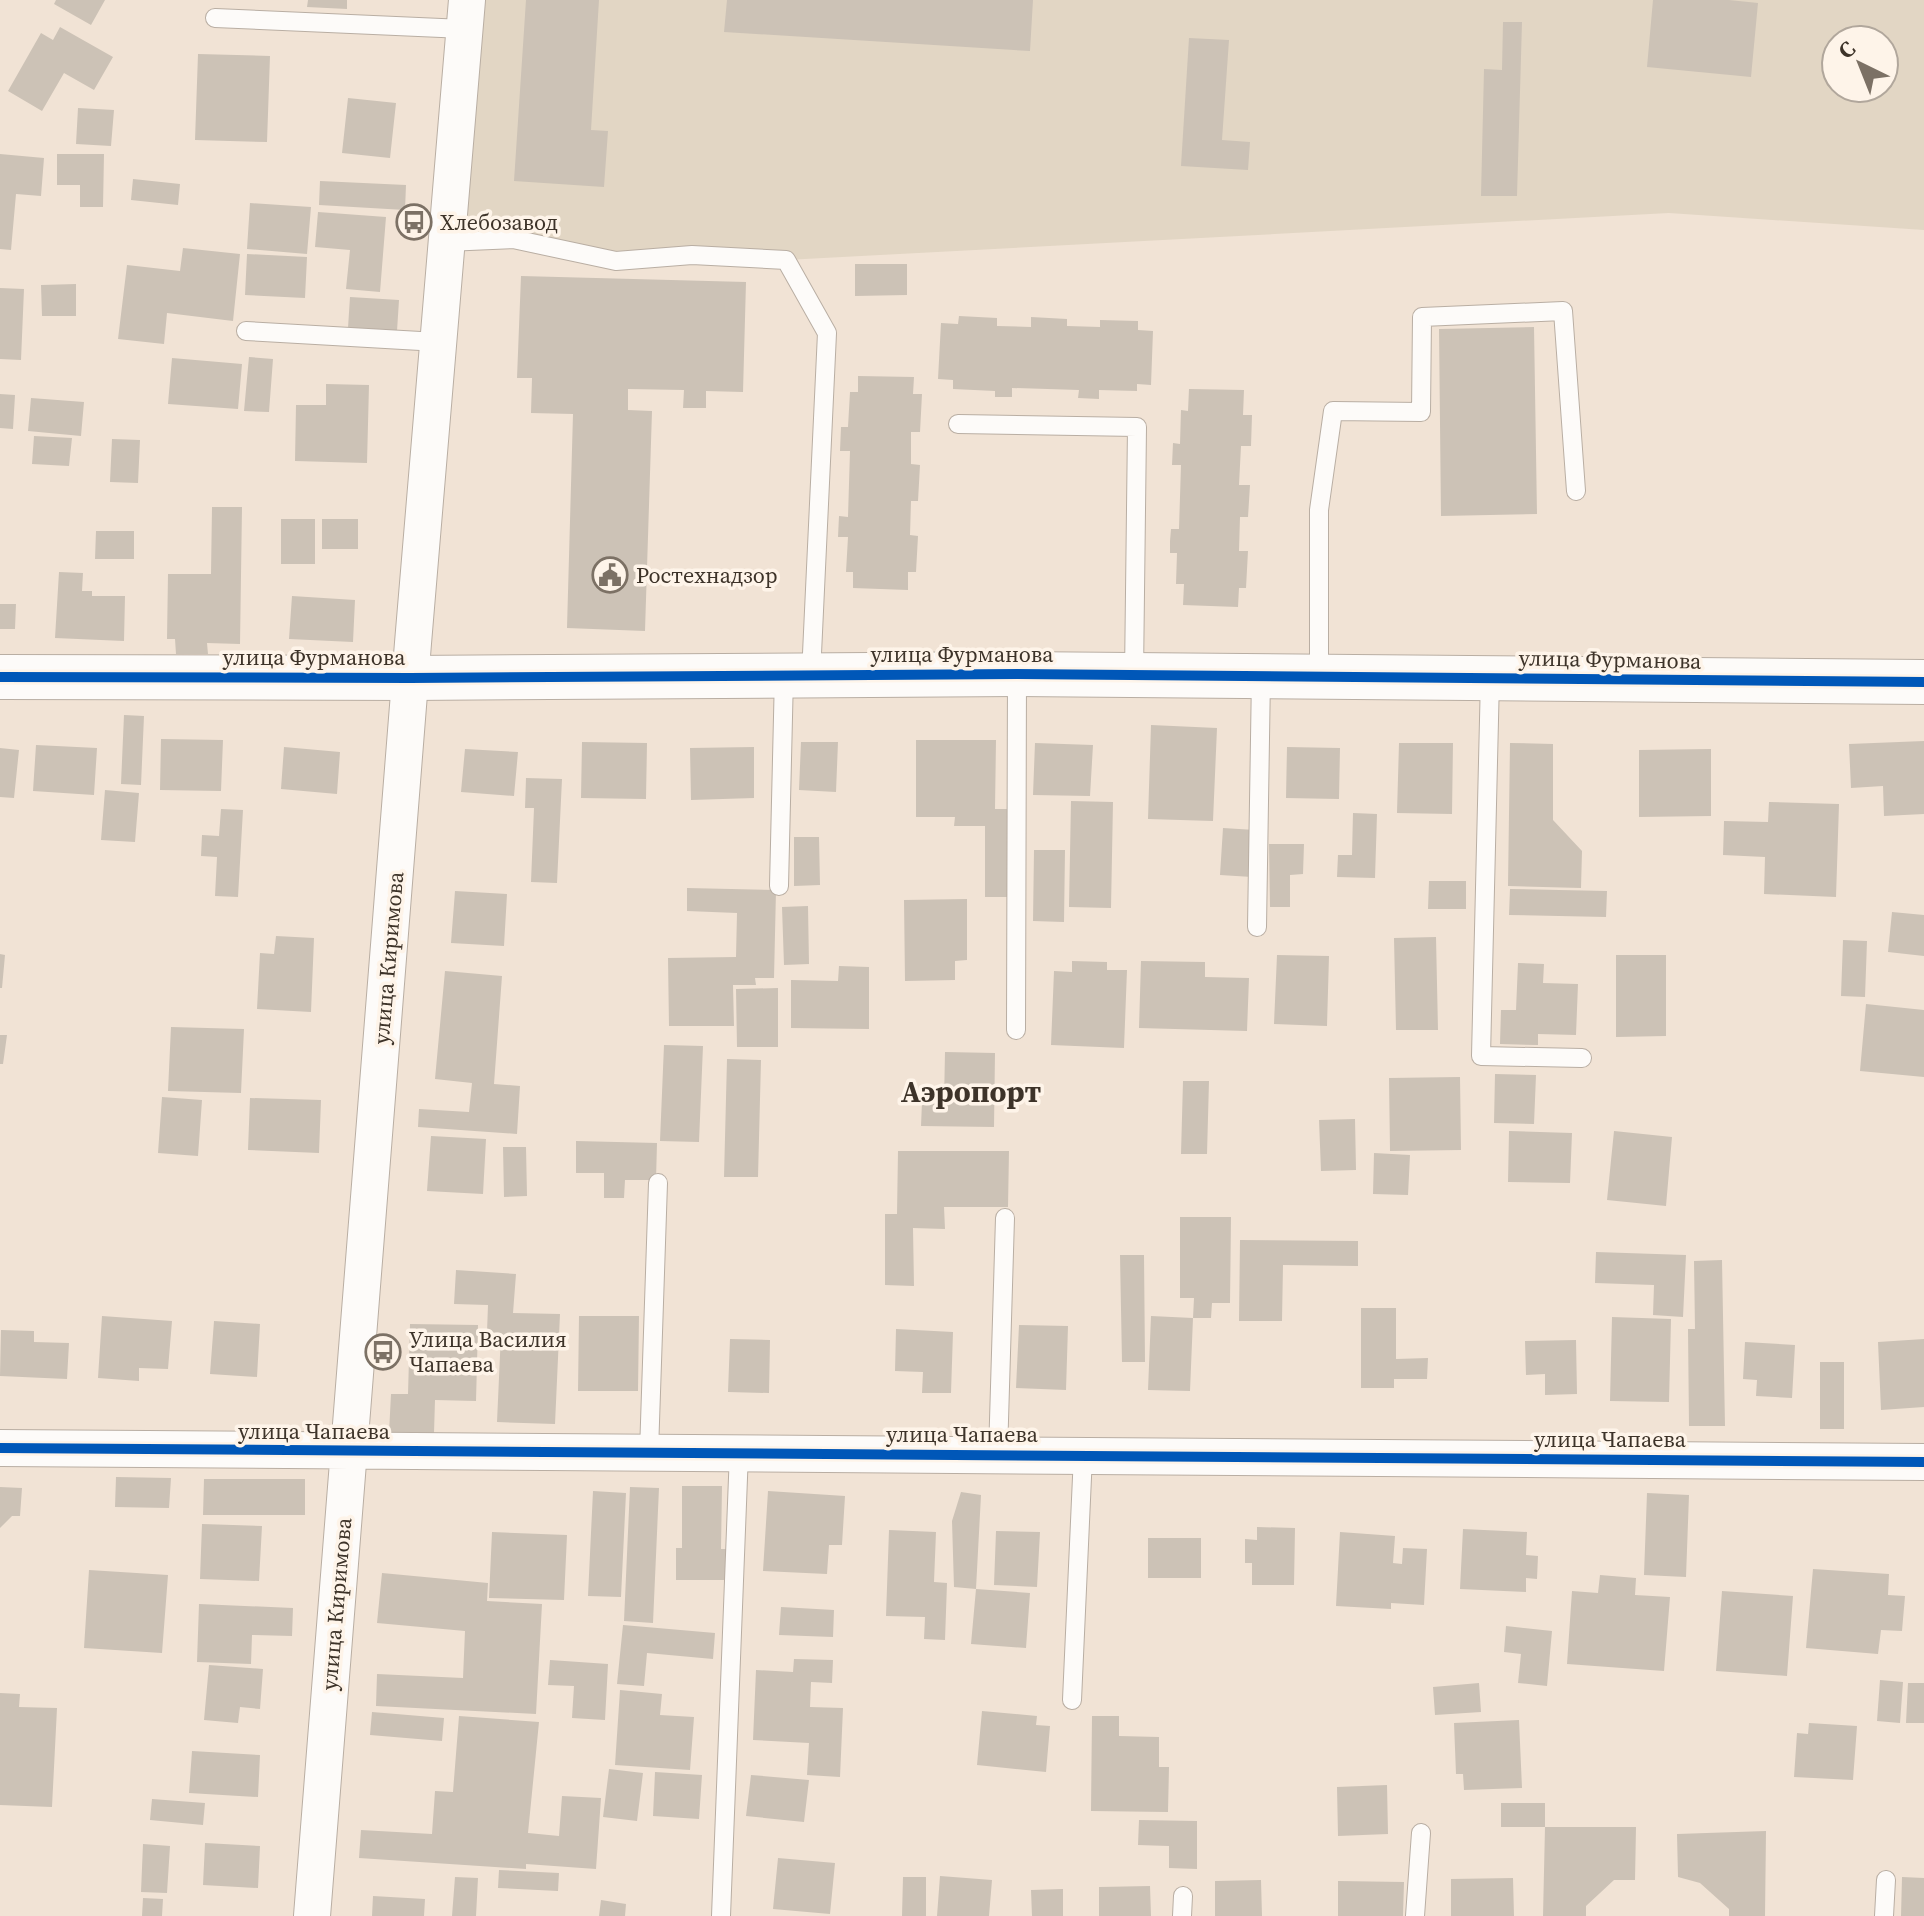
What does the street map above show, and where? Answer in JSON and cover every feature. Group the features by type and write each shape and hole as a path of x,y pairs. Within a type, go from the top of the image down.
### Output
{"street":[{"name":"улица Киримова","path":"312,1916 465,15"},
{"name":"улица Фурманова","path":"0,677 1017,674 1924,682"},
{"name":"улица Чапаева","path":"0,1448 1924,1462"}],"lane":[{"path":"215,18 465,15"},
{"path":"446,242 513,239 616,261 692,255 786,260 827,333 779,886"},
{"path":"1319,676 1319,510 1333,411 1421,412 1422,317 1563,311 1576,491"},
{"path":"246,331 438,342"},
{"path":"958,424 1137,427 1134,675"},
{"path":"1016,1030 1017,674"},
{"path":"1257,927 1261,676"},
{"path":"1490,678 1481,1056 1582,1058"},
{"path":"649,1452 658,1183"},
{"path":"998,1454 1005,1218"},
{"path":"721,1916 739,1452"},
{"path":"1072,1700 1083,1455"},
{"path":"1415,1916 1421,1833"},
{"path":"1884,1916 1886,1880"},
{"path":"1182,1916 1183,1896"}],"shaded area":[{"path":"467,0 1924,0 1924,230 1669,213 786,260 616,261 513,239 446,242"}],"building":[{"path":"56,0 105,0 91,25 54,4"},
{"path":"308,0 347,0 347,9 307,7"},
{"path":"526,0 599,0 591,130 608,131 604,187 514,181"},
{"path":"727,0 1033,0 1030,51 724,32"},
{"path":"1653,0 1758,3 1751,77 1647,67"},
{"path":"1503,22 1522,22 1517,196 1481,196 1484,69 1502,70"},
{"path":"60,27 113,57 94,90 64,73 42,111 8,91 41,33 53,40"},
{"path":"1189,38 1229,40 1222,140 1250,142 1248,170 1181,166"},
{"path":"198,54 270,56 267,142 195,140"},
{"path":"348,98 396,103 390,158 342,153"},
{"path":"78,108 114,110 111,146 76,144"},
{"path":"0,154 44,158 41,196 16,194 11,250 0,249"},
{"path":"57,154 104,154 103,207 80,207 80,185 57,185"},
{"path":"133,179 180,184 178,205 131,200"},
{"path":"320,181 406,185 405,210 319,205"},
{"path":"250,203 311,207 307,254 247,249"},
{"path":"318,212 386,217 380,292 346,289 350,250 315,247"},
{"path":"183,248 240,254 233,321 167,313 164,344 118,339 127,265 180,271"},
{"path":"247,254 307,257 305,298 245,295"},
{"path":"855,264 907,264 907,295 855,296"},
{"path":"521,276 746,282 743,392 706,391 706,408 683,408 684,390 628,389 628,410 652,411 645,631 567,628 573,414 531,413 532,378 517,378"},
{"path":"76,284 76,316 42,316 41,285"},
{"path":"0,288 24,289 21,360 0,359"},
{"path":"350,297 399,300 397,331 348,328"},
{"path":"959,316 997,318 997,326 1031,327 1031,317 1067,319 1067,326 1100,327 1100,320 1138,321 1138,330 1153,331 1151,385 1137,384 1137,391 1099,390 1099,399 1078,398 1079,390 1012,388 1012,397 995,397 995,391 953,389 953,380 938,379 941,323 958,324"},
{"path":"1534,327 1537,514 1441,516 1439,329"},
{"path":"249,357 273,359 269,412 244,411"},
{"path":"172,358 242,364 238,409 168,404"},
{"path":"858,376 914,377 913,394 922,394 920,432 911,432 911,464 920,465 918,501 911,501 910,535 918,536 916,572 908,572 908,590 853,588 853,572 846,572 848,537 838,537 839,516 848,517 850,451 840,451 841,427 848,427 850,392 858,392"},
{"path":"326,384 369,385 367,463 295,461 296,405 326,405"},
{"path":"1189,389 1244,390 1243,415 1252,415 1251,446 1241,446 1239,485 1250,485 1248,517 1240,517 1239,551 1248,551 1246,588 1239,588 1238,607 1183,605 1184,584 1176,584 1177,553 1170,553 1170,541 1171,529 1179,529 1181,465 1172,465 1173,443 1180,444 1181,410 1188,411"},
{"path":"0,394 15,395 13,429 0,428"},
{"path":"31,398 84,402 81,436 28,431"},
{"path":"34,436 72,438 69,466 32,464"},
{"path":"112,439 140,440 138,483 110,482"},
{"path":"212,507 242,507 240,644 207,643 208,654 176,654 175,639 167,639 168,574 211,574"},
{"path":"281,519 315,519 315,564 281,564"},
{"path":"322,519 358,519 358,549 322,549"},
{"path":"96,531 134,531 134,559 95,559"},
{"path":"59,572 83,573 82,591 92,591 92,596 125,596 124,641 55,638"},
{"path":"292,596 355,600 353,642 289,639"},
{"path":"0,604 16,604 15,629 0,629"},
{"path":"124,715 144,716 141,785 121,784"},
{"path":"1151,725 1217,728 1213,821 1148,819"},
{"path":"161,739 223,740 221,791 160,790"},
{"path":"916,740 996,740 995,809 1012,809 1011,897 985,897 985,826 954,826 955,817 916,817"},
{"path":"1924,741 1924,814 1884,816 1883,786 1851,788 1849,744"},
{"path":"582,742 647,743 646,799 581,798"},
{"path":"801,742 838,742 836,792 799,790"},
{"path":"1035,743 1093,745 1090,796 1033,795"},
{"path":"1399,743 1453,743 1452,814 1397,813"},
{"path":"1510,743 1553,744 1553,820 1582,851 1581,888 1508,886"},
{"path":"36,745 97,748 94,795 33,791"},
{"path":"284,747 340,752 337,794 281,789"},
{"path":"754,747 754,798 691,800 690,748"},
{"path":"1287,747 1340,748 1339,799 1286,798"},
{"path":"0,748 19,750 14,798 0,797"},
{"path":"465,749 518,752 514,796 461,792"},
{"path":"1711,749 1711,816 1639,817 1639,750"},
{"path":"526,778 562,779 557,883 531,882 534,808 525,808"},
{"path":"105,790 139,793 135,842 101,840"},
{"path":"1071,801 1113,802 1111,908 1069,907"},
{"path":"1769,802 1839,804 1836,897 1764,894 1765,857 1723,855 1724,821 1768,822"},
{"path":"221,809 243,810 238,897 215,896 217,857 201,856 202,835 219,836"},
{"path":"1353,813 1377,814 1375,878 1337,877 1338,855 1352,855"},
{"path":"1223,828 1255,830 1252,877 1220,875"},
{"path":"794,837 819,837 820,885 794,886"},
{"path":"1269,844 1304,844 1303,874 1290,875 1290,907 1270,907"},
{"path":"1034,850 1065,850 1064,922 1033,921"},
{"path":"1429,881 1466,881 1466,909 1428,909"},
{"path":"687,888 776,890 774,978 755,978 756,985 733,985 734,1026 669,1026 668,958 736,957 737,913 687,911"},
{"path":"1510,889 1607,891 1606,917 1509,915"},
{"path":"455,891 507,894 504,946 451,943"},
{"path":"967,899 967,960 955,961 955,980 905,981 904,900"},
{"path":"808,906 809,964 784,965 782,907"},
{"path":"1892,912 1924,915 1924,956 1888,952"},
{"path":"276,936 314,938 311,1012 257,1009 260,953 274,954"},
{"path":"1436,937 1438,1030 1396,1030 1394,938"},
{"path":"1843,940 1867,941 1865,997 1841,996"},
{"path":"0,954 5,955 2,988 0,988"},
{"path":"1277,955 1329,956 1327,1026 1274,1024"},
{"path":"1616,955 1666,955 1666,1036 1616,1037"},
{"path":"1072,961 1107,962 1107,970 1127,970 1124,1048 1051,1045 1054,971 1072,972"},
{"path":"1141,961 1205,962 1205,977 1249,978 1247,1031 1139,1028"},
{"path":"1518,963 1544,964 1543,983 1578,984 1576,1035 1538,1034 1538,1045 1500,1044 1501,1010 1516,1010"},
{"path":"839,966 869,967 869,1029 791,1028 791,980 838,981"},
{"path":"445,971 502,976 494,1084 520,1086 517,1134 418,1127 419,1109 469,1112 472,1083 435,1079"},
{"path":"778,988 778,1047 737,1047 736,989"},
{"path":"1866,1004 1924,1010 1924,1077 1860,1071"},
{"path":"171,1027 244,1029 241,1093 168,1091"},
{"path":"0,1035 7,1035 3,1064 0,1064"},
{"path":"664,1045 703,1046 699,1142 660,1141"},
{"path":"945,1052 995,1053 994,1127 921,1126 922,1102 944,1102"},
{"path":"727,1059 761,1060 758,1177 724,1177"},
{"path":"1495,1074 1536,1075 1534,1124 1494,1123"},
{"path":"1460,1077 1461,1150 1390,1151 1389,1078"},
{"path":"1183,1081 1209,1081 1207,1154 1181,1154"},
{"path":"162,1097 202,1100 198,1156 158,1153"},
{"path":"250,1098 321,1100 319,1153 248,1150"},
{"path":"1355,1119 1356,1170 1321,1171 1319,1120"},
{"path":"1509,1131 1572,1133 1570,1183 1508,1182"},
{"path":"1614,1131 1672,1137 1666,1206 1607,1200"},
{"path":"431,1136 486,1139 483,1194 427,1191"},
{"path":"576,1141 657,1143 656,1180 625,1180 624,1198 604,1198 604,1173 576,1173"},
{"path":"503,1147 526,1147 527,1196 504,1197"},
{"path":"898,1151 1009,1151 1008,1207 944,1207 945,1229 913,1228 914,1286 885,1285 885,1214 897,1214"},
{"path":"1374,1153 1410,1155 1408,1195 1373,1194"},
{"path":"1180,1217 1231,1217 1230,1303 1212,1303 1211,1318 1193,1318 1194,1298 1180,1298"},
{"path":"1240,1240 1358,1241 1358,1266 1283,1265 1282,1321 1239,1321"},
{"path":"1596,1252 1686,1255 1683,1317 1653,1315 1654,1285 1595,1283"},
{"path":"1120,1255 1144,1255 1145,1362 1122,1362"},
{"path":"1722,1260 1725,1426 1689,1426 1688,1329 1695,1329 1694,1261"},
{"path":"456,1270 516,1274 513,1313 560,1314 555,1424 497,1422 501,1333 487,1332 488,1305 454,1304"},
{"path":"1361,1308 1396,1308 1396,1359 1428,1358 1427,1379 1394,1379 1394,1388 1361,1388"},
{"path":"102,1316 172,1321 168,1369 139,1368 139,1381 98,1378"},
{"path":"579,1316 639,1316 638,1391 578,1391"},
{"path":"1151,1316 1193,1318 1190,1391 1148,1390"},
{"path":"1612,1317 1671,1319 1669,1402 1610,1401"},
{"path":"214,1321 260,1324 257,1377 210,1374"},
{"path":"410,1324 478,1325 476,1401 435,1400 434,1433 389,1433 391,1394 408,1394"},
{"path":"1019,1325 1068,1326 1066,1390 1016,1388"},
{"path":"896,1329 953,1332 951,1393 922,1393 923,1372 895,1371"},
{"path":"1,1330 34,1331 34,1342 69,1343 67,1379 0,1376"},
{"path":"730,1339 770,1340 769,1393 728,1392"},
{"path":"1924,1339 1924,1407 1881,1410 1878,1342"},
{"path":"1576,1340 1577,1394 1545,1395 1545,1374 1526,1375 1525,1341"},
{"path":"1745,1342 1795,1345 1792,1398 1756,1396 1757,1380 1743,1379"},
{"path":"1820,1362 1844,1362 1844,1429 1820,1429"},
{"path":"116,1477 171,1478 169,1508 115,1507"},
{"path":"204,1479 305,1479 305,1515 203,1515"},
{"path":"682,1486 722,1486 721,1549 727,1549 726,1580 676,1580 676,1548 682,1548"},
{"path":"0,1487 22,1488 20,1516 12,1516 0,1528"},
{"path":"630,1487 659,1488 653,1623 624,1621"},
{"path":"593,1491 626,1493 621,1597 588,1596"},
{"path":"768,1491 845,1496 842,1545 829,1545 827,1574 763,1571"},
{"path":"961,1492 981,1495 976,1589 954,1587 952,1521"},
{"path":"1647,1493 1689,1495 1686,1577 1644,1575"},
{"path":"202,1524 262,1526 259,1581 200,1579"},
{"path":"1257,1527 1295,1528 1294,1585 1252,1585 1252,1563 1245,1563 1245,1539 1257,1540"},
{"path":"1463,1529 1527,1532 1526,1555 1538,1556 1537,1579 1526,1578 1526,1592 1460,1589"},
{"path":"889,1530 936,1532 934,1582 947,1583 945,1640 924,1639 925,1617 886,1616"},
{"path":"996,1531 1040,1532 1037,1587 994,1585"},
{"path":"492,1532 567,1535 564,1600 489,1598"},
{"path":"1340,1532 1395,1536 1393,1563 1402,1564 1403,1548 1427,1549 1424,1605 1391,1603 1391,1609 1336,1606"},
{"path":"1148,1538 1201,1538 1201,1578 1148,1578"},
{"path":"1813,1569 1889,1574 1888,1595 1905,1596 1902,1631 1881,1630 1878,1654 1806,1648"},
{"path":"89,1570 168,1575 162,1653 84,1648"},
{"path":"382,1573 488,1583 487,1601 542,1604 536,1714 376,1706 377,1674 463,1678 465,1631 377,1623"},
{"path":"1600,1575 1636,1578 1635,1595 1670,1597 1664,1671 1567,1664 1572,1591 1598,1593"},
{"path":"976,1589 1030,1593 1026,1648 971,1644"},
{"path":"1722,1591 1793,1596 1787,1676 1716,1671"},
{"path":"199,1604 293,1608 292,1636 252,1635 251,1664 197,1662"},
{"path":"781,1607 834,1610 833,1637 779,1635"},
{"path":"623,1625 715,1633 713,1659 647,1653 644,1686 617,1684"},
{"path":"1506,1626 1552,1631 1547,1686 1518,1683 1521,1654 1504,1652"},
{"path":"794,1659 833,1660 832,1683 811,1682 810,1707 843,1708 840,1777 807,1775 809,1743 753,1740 756,1670 793,1672"},
{"path":"550,1660 608,1664 605,1720 572,1718 574,1686 548,1685"},
{"path":"209,1665 263,1669 260,1709 240,1707 238,1723 204,1720"},
{"path":"1880,1680 1903,1682 1900,1723 1877,1721"},
{"path":"1479,1683 1481,1712 1435,1715 1433,1687"},
{"path":"1908,1683 1924,1683 1924,1723 1906,1723"},
{"path":"620,1690 662,1694 660,1715 694,1717 690,1770 615,1765"},
{"path":"0,1693 20,1694 19,1707 57,1708 52,1807 0,1805"},
{"path":"982,1711 1037,1716 1036,1725 1050,1726 1046,1772 977,1765"},
{"path":"372,1712 444,1718 442,1741 370,1735"},
{"path":"459,1716 539,1722 528,1833 559,1836 562,1796 601,1798 596,1869 526,1864 526,1869 359,1858 361,1830 432,1834 435,1791 453,1792"},
{"path":"1092,1716 1119,1716 1119,1736 1159,1737 1159,1767 1169,1767 1168,1812 1091,1811"},
{"path":"1519,1720 1522,1788 1464,1790 1463,1774 1456,1774 1454,1723"},
{"path":"1809,1723 1857,1726 1853,1780 1794,1777 1797,1733 1808,1734"},
{"path":"192,1751 260,1755 258,1797 189,1793"},
{"path":"609,1769 643,1773 637,1821 603,1817"},
{"path":"655,1772 702,1775 699,1819 653,1816"},
{"path":"751,1775 809,1780 804,1822 746,1816"},
{"path":"1387,1785 1388,1834 1338,1836 1337,1787"},
{"path":"152,1799 205,1803 203,1825 150,1820"},
{"path":"1501,1803 1545,1803 1545,1827 1501,1827"},
{"path":"1139,1820 1197,1821 1197,1869 1169,1868 1169,1846 1138,1845"},
{"path":"1545,1827 1636,1827 1635,1880 1614,1880 1586,1906 1586,1916 1543,1916"},
{"path":"1766,1831 1765,1916 1729,1916 1729,1909 1700,1883 1678,1877 1677,1834"},
{"path":"205,1843 260,1846 258,1888 203,1885"},
{"path":"143,1844 170,1846 167,1893 141,1892"},
{"path":"778,1858 835,1863 830,1914 773,1909"},
{"path":"499,1870 559,1873 558,1891 498,1888"},
{"path":"940,1876 992,1880 989,1916 937,1916"},
{"path":"455,1877 478,1878 476,1916 452,1916"},
{"path":"903,1877 926,1877 926,1916 902,1916"},
{"path":"1902,1877 1924,1878 1924,1916 1901,1916"},
{"path":"1513,1878 1514,1916 1451,1916 1451,1879"},
{"path":"1261,1880 1262,1916 1215,1916 1215,1881"},
{"path":"1338,1881 1404,1882 1403,1916 1338,1916"},
{"path":"1150,1886 1151,1916 1099,1916 1099,1887"},
{"path":"1063,1889 1063,1916 1032,1916 1031,1890"},
{"path":"373,1896 425,1899 424,1916 372,1916"},
{"path":"143,1898 163,1899 162,1916 142,1916"},
{"path":"601,1900 626,1904 625,1916 599,1916"}],"cycle path":[{"path":"0,677 1017,674 1924,682"},
{"path":"0,1448 1924,1462"}],"place":[{"name":"Хлебозавод","path":"414,222"},
{"name":"Ростехнадзор","path":"610,575"},
{"name":"Улица Василия Чапаева","path":"383,1352"}],"district":[{"name":"Аэропорт","path":"971,1091"}]}
